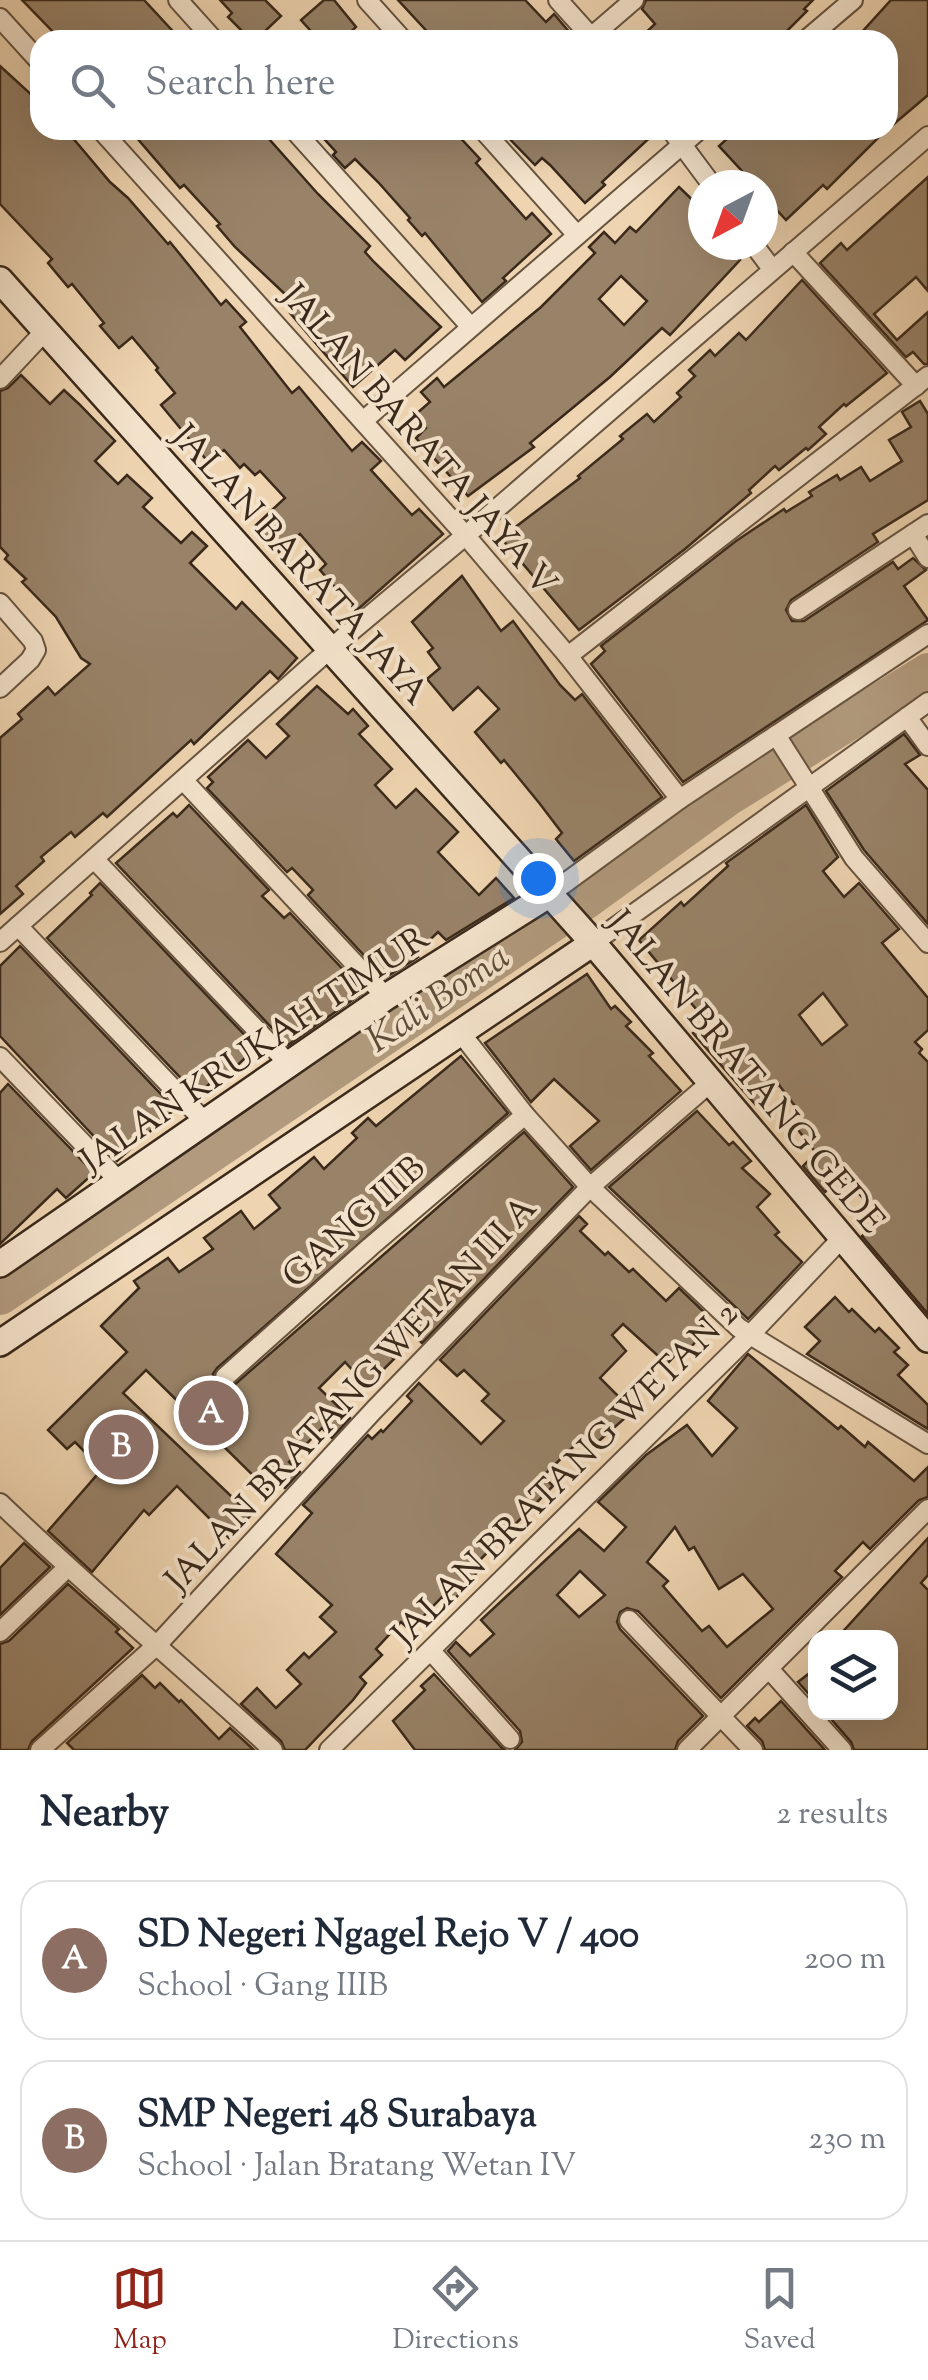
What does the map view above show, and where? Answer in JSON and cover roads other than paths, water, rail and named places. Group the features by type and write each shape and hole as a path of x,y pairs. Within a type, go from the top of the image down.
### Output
{"main road":[{"name":"JALAN BARATA JAYA","path":"0,280 555,899"},
{"name":"JALAN BRATANG GEDE","path":"555,899 928,1340"},
{"name":"JALAN KRUKAH TIMUR","path":"0,1264 386,996 555,899"},
{"path":"0,1343 591,940"}],"street":[{"path":"178,0 205,30"},
{"path":"367,0 394,30"},
{"path":"558,0 585,30"},
{"path":"601,30 634,0"},
{"path":"818,30 853,0"},
{"path":"0,18 30,51"},
{"path":"0,942 330,648 466,536 928,136"},
{"name":"JALAN BARATA JAYA V","path":"110,140 466,536 568,656 680,799"},
{"path":"303,140 470,326"},
{"path":"492,140 577,234"},
{"path":"362,420 577,234 674,140"},
{"path":"679,140 701,170"},
{"path":"568,656 922,381 792,252"},
{"path":"765,260 772,270"},
{"path":"0,379 45,331"},
{"path":"798,610 921,529 928,558"},
{"path":"0,603 33,640 36,650 0,688"},
{"path":"555,899 680,799 780,742 928,634"},
{"path":"591,940 804,781 928,702"},
{"path":"907,717 928,746"},
{"path":"780,742 854,858 928,943"},
{"path":"184,781 386,996"},
{"path":"95,860 289,1064"},
{"path":"18,926 205,1122"},
{"path":"460,1032 525,1115 590,1187 749,1336 928,1444"},
{"path":"0,1057 120,1182"},
{"name":"JALAN BRATANG WETAN III A","path":"40,1750 158,1644 374,1410 590,1187 711,1082"},
{"name":"GANG IIIB","path":"225,1377 525,1115"},
{"name":"JALAN BRATANG WETAN 2","path":"329,1750 749,1336 842,1238"},
{"path":"0,1503 67,1568 158,1644 273,1750"},
{"path":"688,1750 928,1509"},
{"path":"0,1632 67,1568"},
{"path":"628,1620 753,1750"},
{"path":"431,1652 510,1739"},
{"path":"770,1670 842,1750"}],"waterway":[{"name":"Kali Boma","path":"0,1296 589,898 728,797 928,672"}],"place":[{"name":"SD Negeri Ngagel Rejo V / 400","path":"211,1413"},
{"name":"SMP Negeri 48 Surabaya","path":"121,1447"}]}
